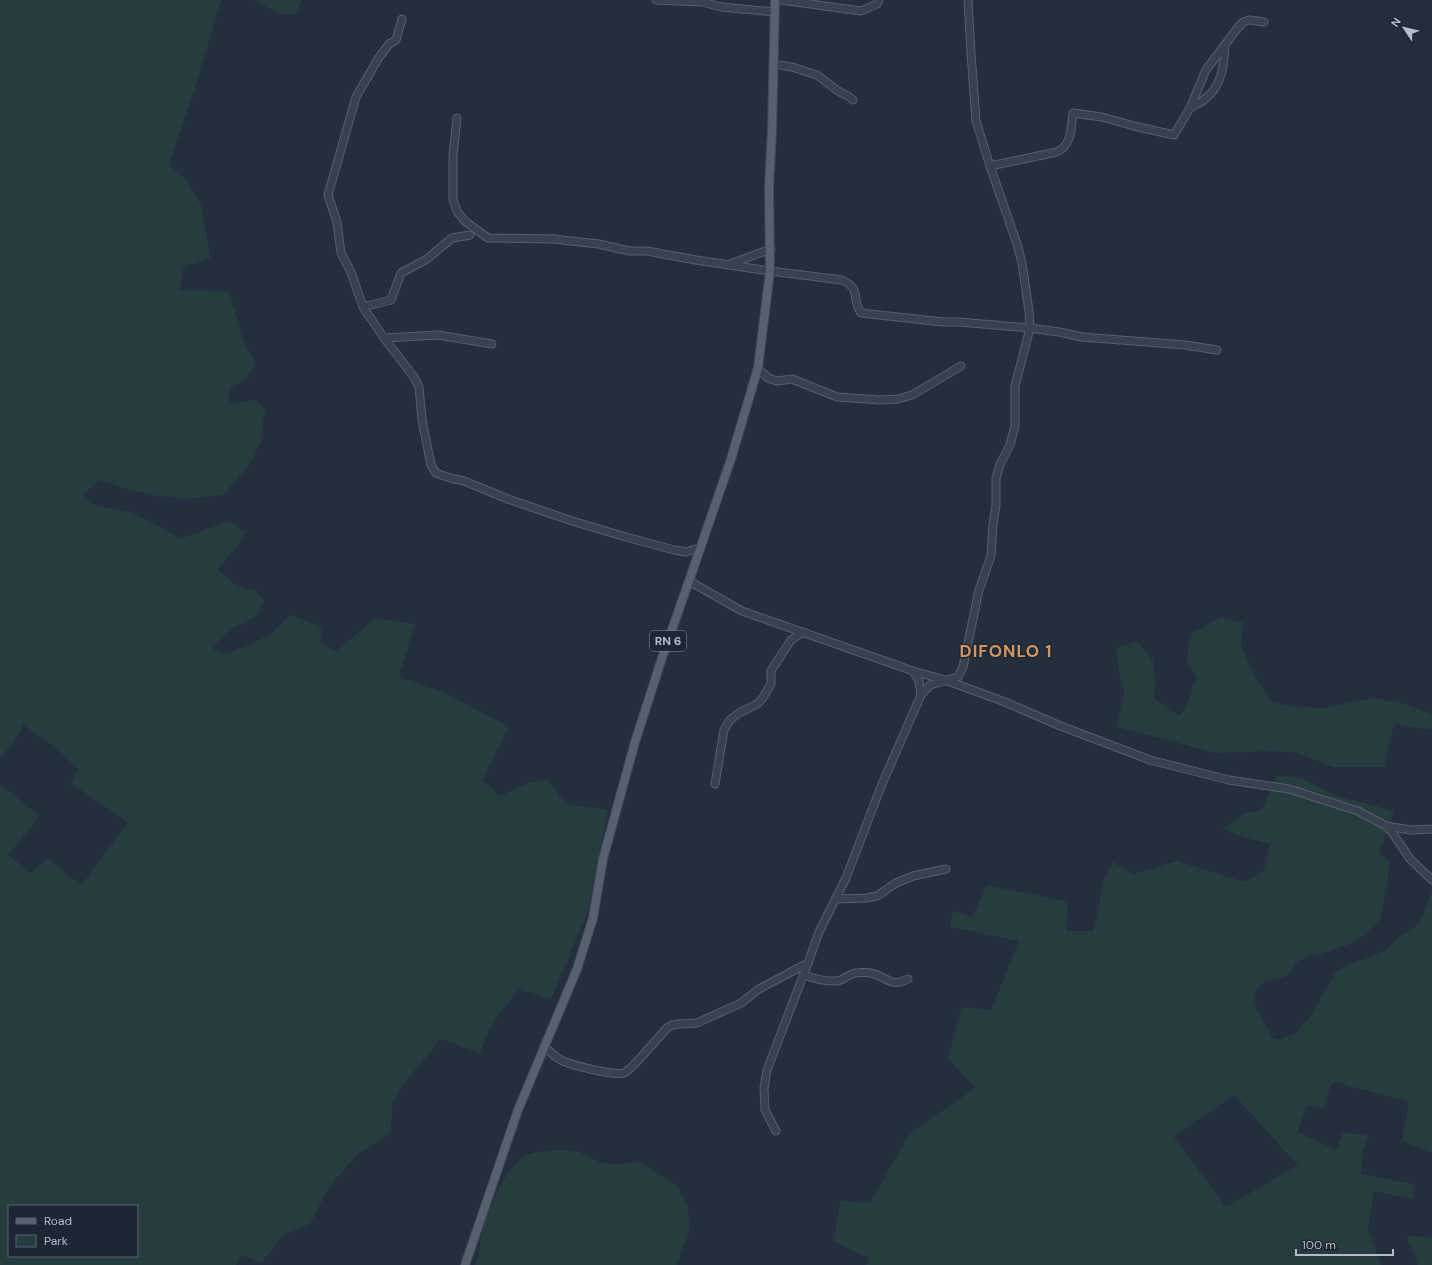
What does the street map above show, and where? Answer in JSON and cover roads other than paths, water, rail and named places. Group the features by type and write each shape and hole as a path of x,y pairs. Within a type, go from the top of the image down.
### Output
{"main road":[{"name":"RN 6","path":"465,1265 518,1110 584,950 593,918 603,859 635,742 662,658 690,581 731,459 758,368 770,271 771,249 769,187 775,0"}],"street":[{"path":"656,0 702,2 721,7 775,12"},
{"path":"781,0 861,11 878,4 879,0"},
{"path":"776,1131 765,1110 764,1088 767,1070 819,932 837,899 882,784 921,695 930,685 958,677 963,668 979,590 991,556 992,524 996,505 996,478 1000,464 1010,445 1015,426 1015,386 1030,328 1029,311 1018,244 990,166 976,121 968,0"},
{"path":"402,19 396,40 390,44 378,59 356,97 328,195 337,222 341,253 351,272 362,307 414,377 419,387 422,420 431,465 436,473 464,481 508,499 572,521 674,550 686,552 700,548"},
{"path":"990,166 1057,152 1063,149 1068,142 1073,113 1102,117 1174,135 1190,108 1206,70 1243,22 1249,20 1264,22"},
{"path":"1190,108 1206,98 1219,81 1225,46"},
{"path":"773,64 792,67 817,75 852,100"},
{"path":"457,118 453,156 453,200 458,213 466,222 488,238 554,239 599,244 629,251 647,251 696,260 842,280 850,284 855,292 857,308 861,313 943,322 1030,328 1082,337 1185,345 1217,350"},
{"path":"362,307 391,300 402,273 427,259 452,238 470,235"},
{"path":"728,264 771,249"},
{"path":"384,338 438,335 492,344"},
{"path":"758,368 768,378 777,381 792,379 837,397 881,400 898,399 912,395 961,366"},
{"path":"690,581 742,611 913,671 945,680 1005,702 1058,725 1150,760 1229,780 1289,789 1358,811 1386,826 1392,832 1410,859 1432,880"},
{"path":"715,784 724,730 730,720 739,713 757,704 762,699 771,684 771,672 791,640 800,634 806,633"},
{"path":"913,671 919,681 921,695"},
{"path":"1386,826 1411,830 1432,829"},
{"path":"837,899 877,896 896,883 913,876 946,869"},
{"path":"544,1046 560,1060 609,1073 624,1073 633,1066 667,1028 672,1025 697,1023 742,1003 759,989 808,963"},
{"path":"803,975 836,981 859,973 871,973 892,982 899,983 908,979"}],"district":[{"name":"DIFONLO 1","path":"1006,651"}]}
